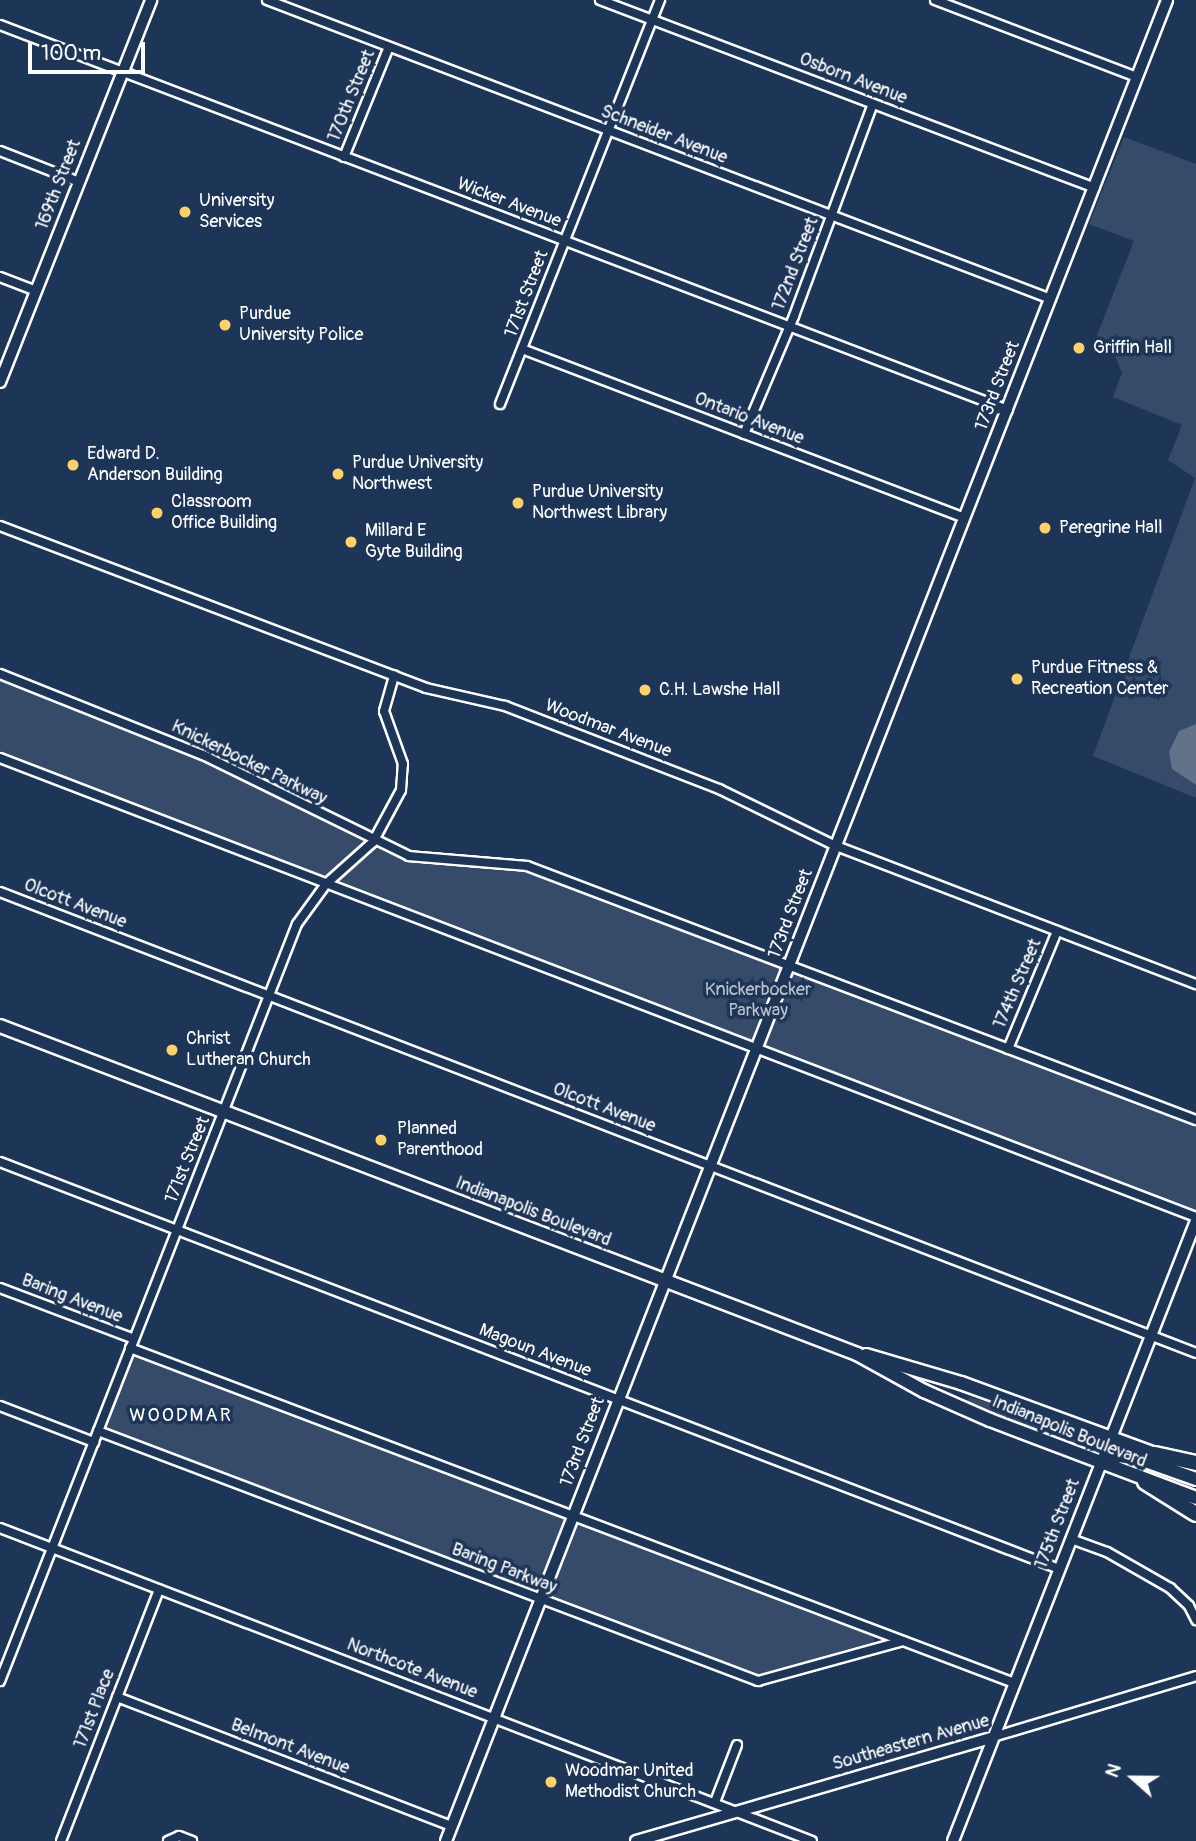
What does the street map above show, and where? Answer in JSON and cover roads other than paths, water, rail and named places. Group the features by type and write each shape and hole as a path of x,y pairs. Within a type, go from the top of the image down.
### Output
{"highway":[{"path":"1155,1454 1196,1463"},
{"path":"1145,1482 1196,1514"}],"main road":[{"name":"Indianapolis Boulevard","path":"0,1026 857,1354 961,1383 1196,1469"},
{"name":"Indianapolis Boulevard","path":"857,1354 915,1387 953,1404 1145,1482 1196,1499"},
{"path":"915,1387 920,1371"},
{"path":"953,1404 961,1383"},
{"path":"1100,1464 1119,1456 1140,1459 1196,1479"}],"street":[{"name":"169th Street","path":"0,382 151,0"},
{"name":"Schneider Avenue","path":"267,0 1051,299"},
{"name":"Osborn Avenue","path":"600,0 1095,188"},
{"name":"171st Street","path":"500,404 660,0"},
{"path":"935,0 1137,77"},
{"name":"173rd Street","path":"446,1841 1167,0"},
{"name":"Wicker Avenue","path":"0,25 1008,410"},
{"name":"170th Street","path":"344,157 389,47"},
{"name":"172nd Street","path":"744,434 873,104"},
{"path":"0,151 79,181"},
{"path":"0,276 36,291"},
{"name":"Ontario Avenue","path":"522,349 965,518"},
{"name":"Woodmar Avenue","path":"0,526 441,693 505,706 719,789 836,846 1196,984"},
{"name":"Knickerbocker Parkway","path":"0,674 203,755 373,842 430,860 488,859 527,866 1196,1120"},
{"name":"171st Street","path":"0,1681 297,924 326,884 373,842 401,790 403,764 384,711 394,675"},
{"path":"0,758 1196,1219"},
{"name":"Olcott Avenue","path":"0,892 1196,1353"},
{"name":"174th Street","path":"1008,1049 1057,931"},
{"name":"Magoun Avenue","path":"0,1162 1059,1569"},
{"name":"175th Street","path":"953,1841 1196,1219"},
{"name":"Baring Avenue","path":"0,1288 132,1343"},
{"path":"132,1343 572,1518 1014,1683"},
{"path":"0,1406 94,1441"},
{"name":"Baring Parkway","path":"98,1431 758,1681 903,1641"},
{"name":"Northcote Avenue","path":"0,1528 812,1841"},
{"path":"1071,1539 1107,1552 1170,1588 1189,1606 1196,1620"},
{"name":"171st Place","path":"61,1841 159,1589"},
{"name":"Southeastern Avenue","path":"636,1841 1196,1676"},
{"name":"Belmont Avenue","path":"117,1697 452,1826"},
{"path":"715,1802 737,1745"},
{"path":"168,1841 179,1836 192,1841"}],"place":[{"name":"University Services","path":"185,212"},
{"name":"Purdue University Police","path":"225,325"},
{"name":"Griffin Hall","path":"1079,348"},
{"name":"Edward D. Anderson Building","path":"73,465"},
{"name":"Purdue University Northwest","path":"338,474"},
{"name":"Purdue University Northwest Library","path":"518,503"},
{"name":"Classroom Office Building","path":"157,513"},
{"name":"Peregrine Hall","path":"1045,528"},
{"name":"Millard E Gyte Building","path":"351,542"},
{"name":"Purdue Fitness & Recreation Center","path":"1017,679"},
{"name":"C.H. Lawshe Hall","path":"645,690"},
{"name":"Christ Lutheran Church","path":"172,1050"},
{"name":"Planned Parenthood","path":"381,1140"},
{"name":"Woodmar United Methodist Church","path":"551,1782"}],"district":[{"name":"WOODMAR","path":"181,1416"}]}
